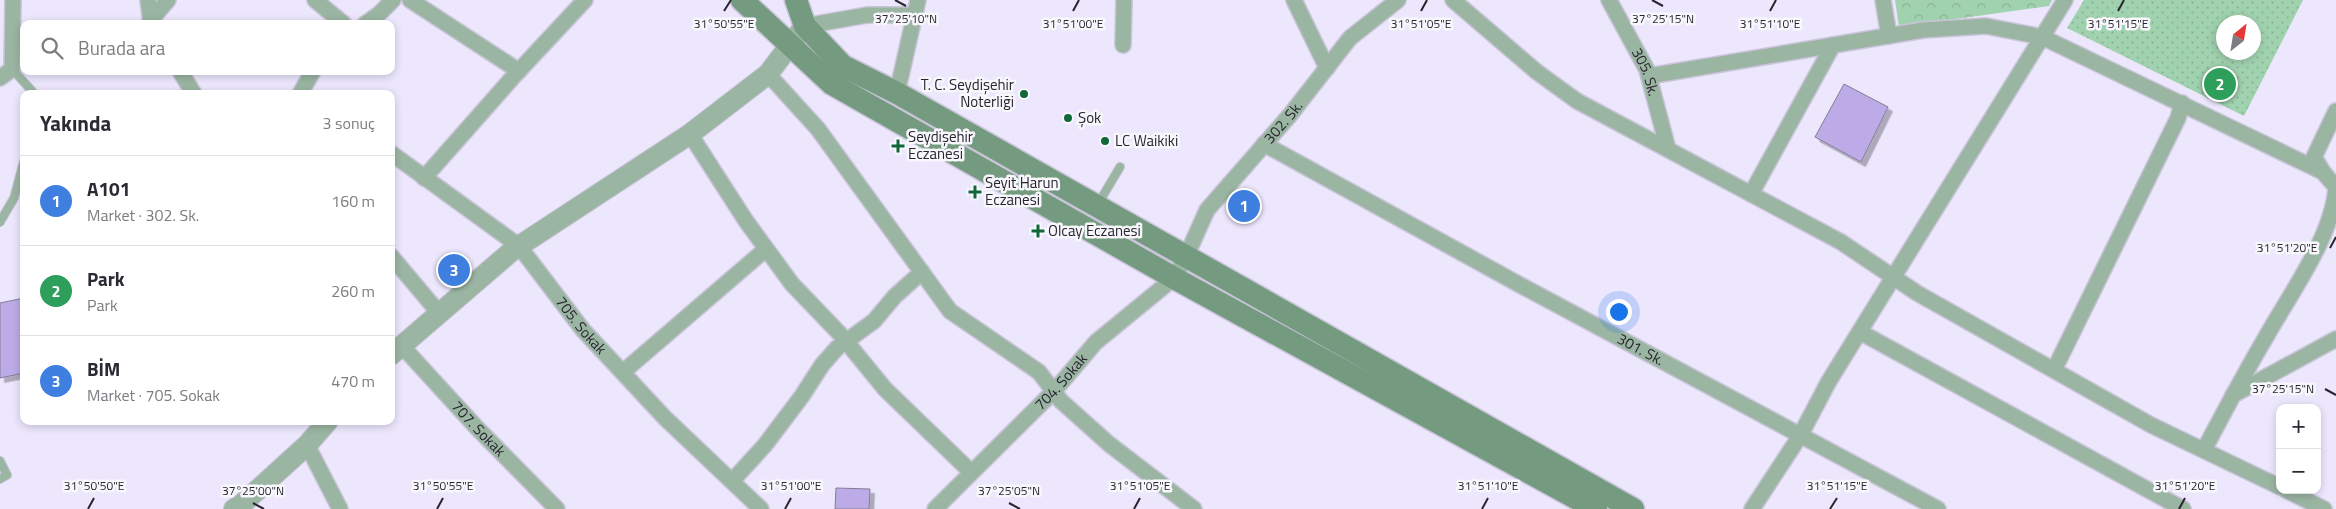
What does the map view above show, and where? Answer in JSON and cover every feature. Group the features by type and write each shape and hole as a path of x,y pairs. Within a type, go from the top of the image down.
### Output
{"main road":[{"path":"742,0 832,84 1174,278 1596,509"},
{"path":"796,0 805,26 843,66 897,94 1633,509"}],"street":[{"path":"6,74 13,0"},
{"path":"148,0 151,20"},
{"path":"153,20 168,0"},
{"path":"315,0 339,20"},
{"path":"371,20 394,0"},
{"path":"410,0 519,71"},
{"path":"424,178 519,71 586,0"},
{"path":"1123,45 1124,0"},
{"path":"1294,0 1327,68"},
{"name":"302. Sk.","path":"1186,257 1207,210 1264,144 1350,38 1398,0"},
{"path":"1453,0 1537,72 1577,101 1841,242 1894,276 1916,293 2151,424 2276,485"},
{"name":"305. Sk.","path":"1609,0 1648,76 1668,149"},
{"path":"1883,0 1889,36"},
{"path":"1752,509 1800,436 1830,381 2065,0"},
{"path":"396,350 519,246 690,134 768,74 805,26 917,8 897,94"},
{"path":"1648,76 1923,30 1986,26 2042,37 2323,172"},
{"path":"1751,194 1833,45"},
{"path":"768,74 818,129 950,311 1039,372 1061,401 1186,507"},
{"path":"182,75 192,90"},
{"path":"306,90 312,75"},
{"path":"2054,370 2178,118 2182,103"},
{"path":"2204,450 2321,240 2335,205 2336,187 2323,172 2314,157 2336,111"},
{"path":"690,134 766,249 792,284 846,341 885,389 971,472"},
{"name":"301. Sk.","path":"1264,144 1800,436 1938,509"},
{"name":"705. Sokak","path":"395,156 519,246 583,330 665,418 761,509"},
{"path":"623,372 766,249"},
{"name":"704. Sokak","path":"934,509 1054,390 1096,342 1174,278 1186,257"},
{"path":"395,261 439,313"},
{"path":"732,481 766,445 822,366 846,341 874,321 895,296 922,272"},
{"path":"1860,332 2183,509"},
{"path":"2233,395 2336,338"},
{"name":"707. Sokak","path":"396,350 557,509"},
{"path":"239,508 307,445 322,425"},
{"path":"307,445 340,509"},
{"path":"2294,494 2324,509"}],"lane":[{"path":"6,74 30,90"},
{"path":"1097,207 1120,167"},
{"path":"0,222 14,198 20,176"},
{"path":"0,461 8,475 0,479"}],"green space":[{"path":"1895,0 2052,0 2049,6 1899,27"},
{"path":"2084,0 2303,0 2244,116 2067,28"}],"building":[{"path":"1844,84 1888,107 1861,162 1815,137"},
{"path":"20,299 20,374 0,378 0,303"},
{"path":"836,488 870,489 869,509 835,509"}],"place":[{"name":"Park","path":"2220,84"},
{"name":"T. C. Seydişehir Noterliği","path":"1024,94"},
{"name":"Şok","path":"1068,118"},
{"name":"LC Waikiki","path":"1105,141"},
{"name":"Seydişehir Eczanesi","path":"898,146"},
{"name":"Seyit Harun Eczanesi","path":"975,192"},
{"name":"A101","path":"1244,206"},
{"name":"Olcay Eczanesi","path":"1038,231"},
{"name":"BİM","path":"454,270"}]}
